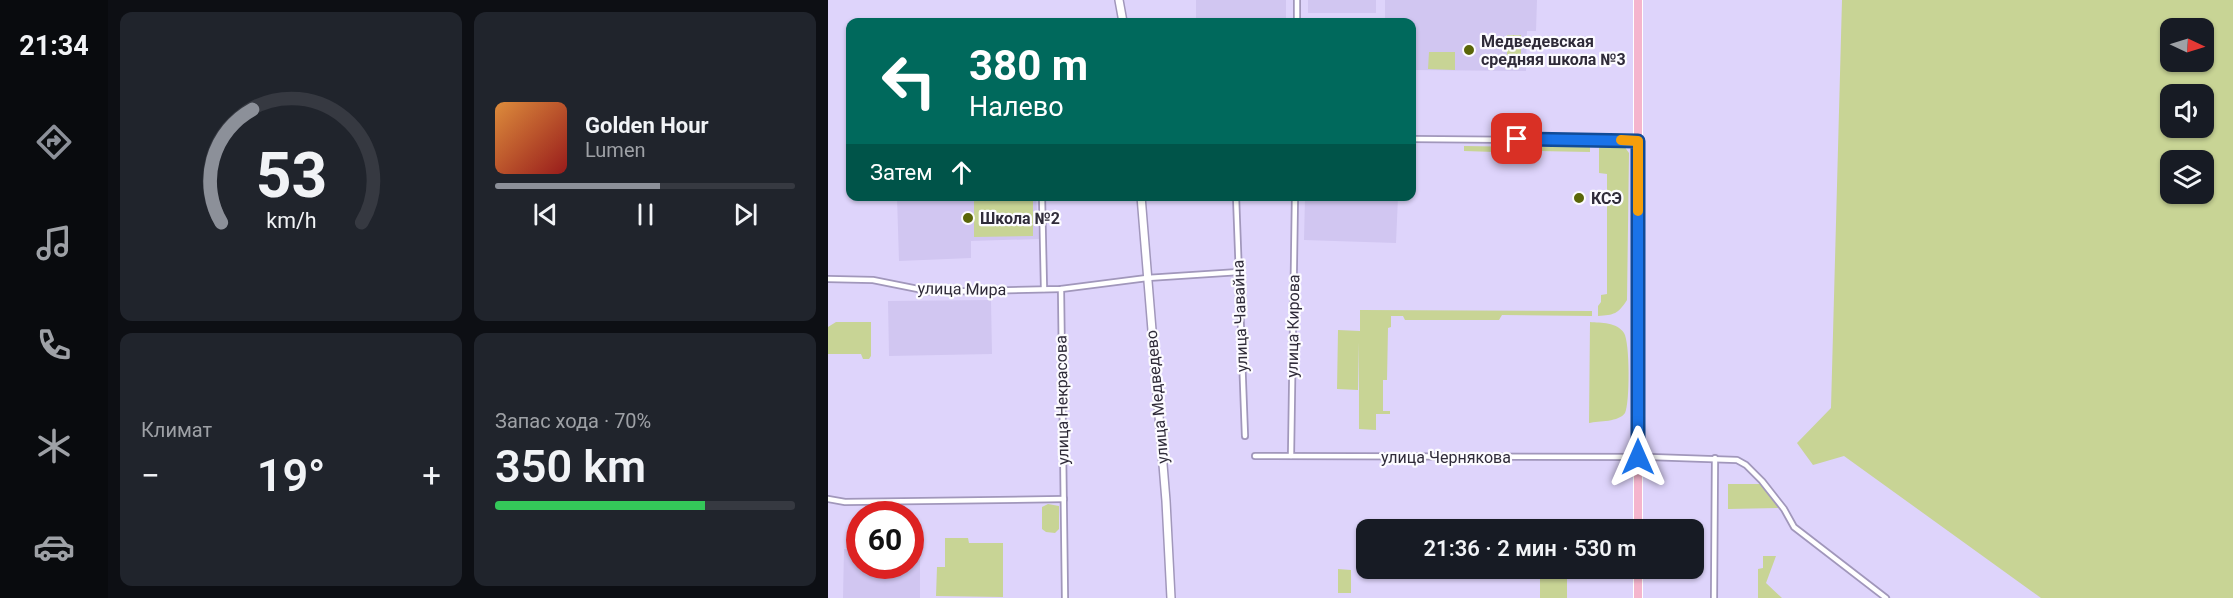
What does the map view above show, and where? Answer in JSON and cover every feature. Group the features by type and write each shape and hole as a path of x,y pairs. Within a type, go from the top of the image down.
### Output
{"main road":[{"path":"1638,0 1638,519"},
{"path":"1638,579 1638,598"}],"street":[{"path":"1119,0 1122,18"},
{"path":"1297,0 1297,18"},
{"path":"1416,139 1638,141"},
{"path":"1042,201 1044,289"},
{"name":"улица Медведево","path":"1141,201 1166,501 1171,598"},
{"name":"улица Чавайна","path":"1236,201 1245,436"},
{"name":"улица Кирова","path":"1291,456 1295,201"},
{"path":"1060,289 1147,278 1239,272"},
{"name":"улица Мира","path":"828,279 873,280 933,292 1060,289"},
{"name":"улица Некрасова","path":"1060,289 1065,598"},
{"name":"улица Чернякова","path":"1255,456 1638,457 1737,460 1746,465 1762,481 1784,509 1794,527 1886,598"},
{"path":"1714,598 1715,458"},
{"path":"828,499 845,501 1064,500"}],"shaded area":[{"path":"1196,0 1286,0 1286,18 1196,18"},
{"path":"1308,0 1376,0 1376,13 1308,13"},
{"name":"Медведевская средняя школа №3","path":"1385,0 1537,0 1536,31 1527,31 1526,71 1416,70 1416,18 1385,18"},
{"name":"Школа №2","path":"897,201 1036,201 1039,239 971,241 971,258 899,261"},
{"path":"1305,201 1398,201 1396,243 1304,240"},
{"path":"991,300 992,354 889,356 888,301"},
{"path":"844,549 846,549 846,579 920,579 920,598 843,598"}],"green space":[{"path":"1842,0 2233,0 2233,598 2041,598 1844,456 1813,465 1797,443 1831,408"},
{"path":"1507,35 1521,35 1521,56 1507,56"},
{"path":"1429,52 1455,52 1455,70 1428,69"},
{"path":"1464,146 1529,147 1529,153 1464,151"},
{"path":"1599,146 1624,146 1629,153 1627,300 1615,313 1598,316 1601,295 1607,294 1607,174 1599,173"},
{"path":"1538,147 1590,147 1590,152 1538,151"},
{"path":"974,201 1033,201 1033,236 974,237"},
{"path":"1360,310 1592,311 1592,316 1502,315 1499,320 1405,320 1403,316 1391,316 1391,327 1388,328 1387,380 1383,380 1383,411 1390,411 1390,414 1376,414 1376,430 1359,429 1359,342 1358,390 1337,389 1338,330 1360,331"},
{"path":"836,322 871,322 871,356 869,359 863,359 861,354 828,354 828,327"},
{"path":"1590,322 1613,325 1621,329 1626,339 1629,373 1625,413 1614,420 1589,423"},
{"path":"1728,484 1761,484 1778,508 1728,509"},
{"path":"1048,504 1059,506 1059,529 1055,533 1042,529 1042,507"},
{"path":"945,538 968,538 969,543 1003,543 1003,597 936,596 937,567 945,567"},
{"path":"1763,556 1776,556 1766,583 1782,598 1758,598 1758,569 1763,568"},
{"path":"1338,569 1351,570 1351,593 1338,593"},
{"path":"1540,579 1567,579 1567,598 1540,598"}],"slow traffic":[{"path":"1621,140 1638,141 1638,211"}],"place":[{"name":"Медведевская средняя школа №3","path":"1469,50"},
{"name":"КСЭ","path":"1579,198"},
{"name":"Школа №2","path":"968,218"}],"route":[{"path":"1517,139 1638,141 1638,457"}]}
